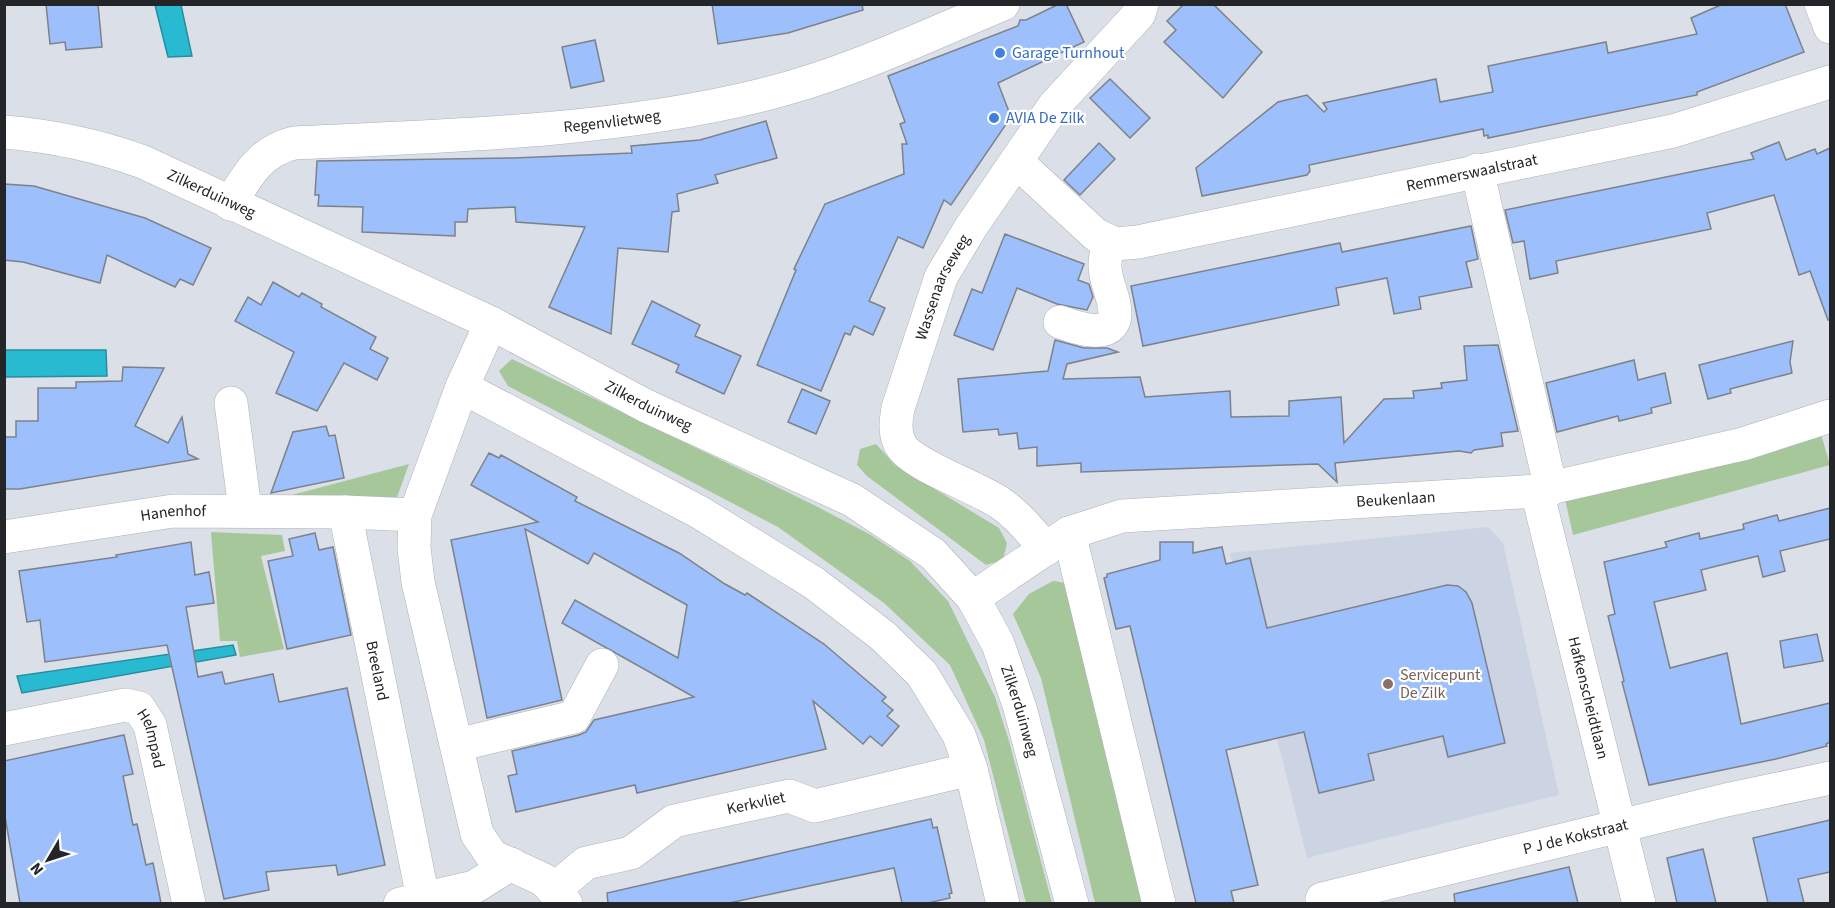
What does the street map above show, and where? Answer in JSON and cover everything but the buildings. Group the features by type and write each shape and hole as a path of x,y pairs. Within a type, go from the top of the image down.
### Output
{"street":[{"name":"Regenvlietweg","path":"230,204 250,169 268,153 294,143 476,134 632,119 762,95 864,63 1003,4"},
{"name":"Wassenaarseweg","path":"1058,541 1019,519 999,502 916,459 900,445 895,426 898,408 941,277 971,227 1054,106 1139,14 1142,4"},
{"path":"1821,4 1830,27"},
{"name":"Remmerswaalstraat","path":"1109,241 1115,244 1138,242 1673,131 1830,82"},
{"name":"Zilkerduinweg","path":"4,132 62,137 102,147 143,162 491,323 646,406 858,502 933,554 973,598 998,644 1020,708 1072,903"},
{"path":"1016,161 1096,235 1109,241 1105,265 1115,308 1115,316 1111,323 1097,332 1060,322"},
{"name":"Hafkenscheidtlaan","path":"1478,170 1544,490 1639,903"},
{"path":"491,323 462,387 415,515 414,548 418,582 477,834 492,856 544,880 561,896"},
{"path":"462,387 699,512 814,583 883,636 922,674 959,735 971,769 1003,903"},
{"path":"231,403 245,509"},
{"name":"Beukenlaan","path":"973,598 1058,541 1122,516 1544,490 1743,444 1830,416"},
{"name":"Hanenhof","path":"4,537 173,510 245,509 345,512"},
{"path":"345,512 415,515"},
{"name":"Breeland","path":"345,512 411,901 474,887 511,864"},
{"path":"1058,541 1159,903"},
{"path":"457,745 574,717 602,665"},
{"name":"Helmpad","path":"7,721 125,705 139,708 150,725 189,903"},
{"name":"Kerkvliet","path":"561,896 586,863 631,853 674,821 789,796 815,806 971,769"},
{"name":"P J de Kokstraat","path":"1322,899 1621,825 1830,778"}],"shaded area":[{"path":"1488,527 1503,543 1559,795 1307,858 1230,553"}],"green space":[{"path":"512,359 814,505 871,535 910,561 948,601 995,697 1052,903 1026,903 984,740 950,665 884,603 778,527 508,386 499,371"},
{"path":"1821,434 1830,465 1573,535 1565,499"},
{"path":"876,444 895,465 999,528 1007,543 1003,560 986,565 867,476 857,465 860,449"},
{"path":"409,464 397,497 284,497"},
{"path":"211,532 282,535 285,551 261,556 284,649 240,657 237,641 220,641"},
{"path":"1053,581 1067,583 1145,903 1095,903 1041,678 1013,614 1029,594"}],"water":[{"path":"155,5 181,5 192,56 168,57"},
{"path":"4,350 106,350 107,376 5,377"},
{"path":"233,645 236,655 22,693 17,676"}],"place":[{"name":"Garage Turnhout","path":"1000,53"},
{"name":"AVIA De Zilk","path":"994,118"},
{"name":"Servicepunt De Zilk","path":"1388,684"}]}
